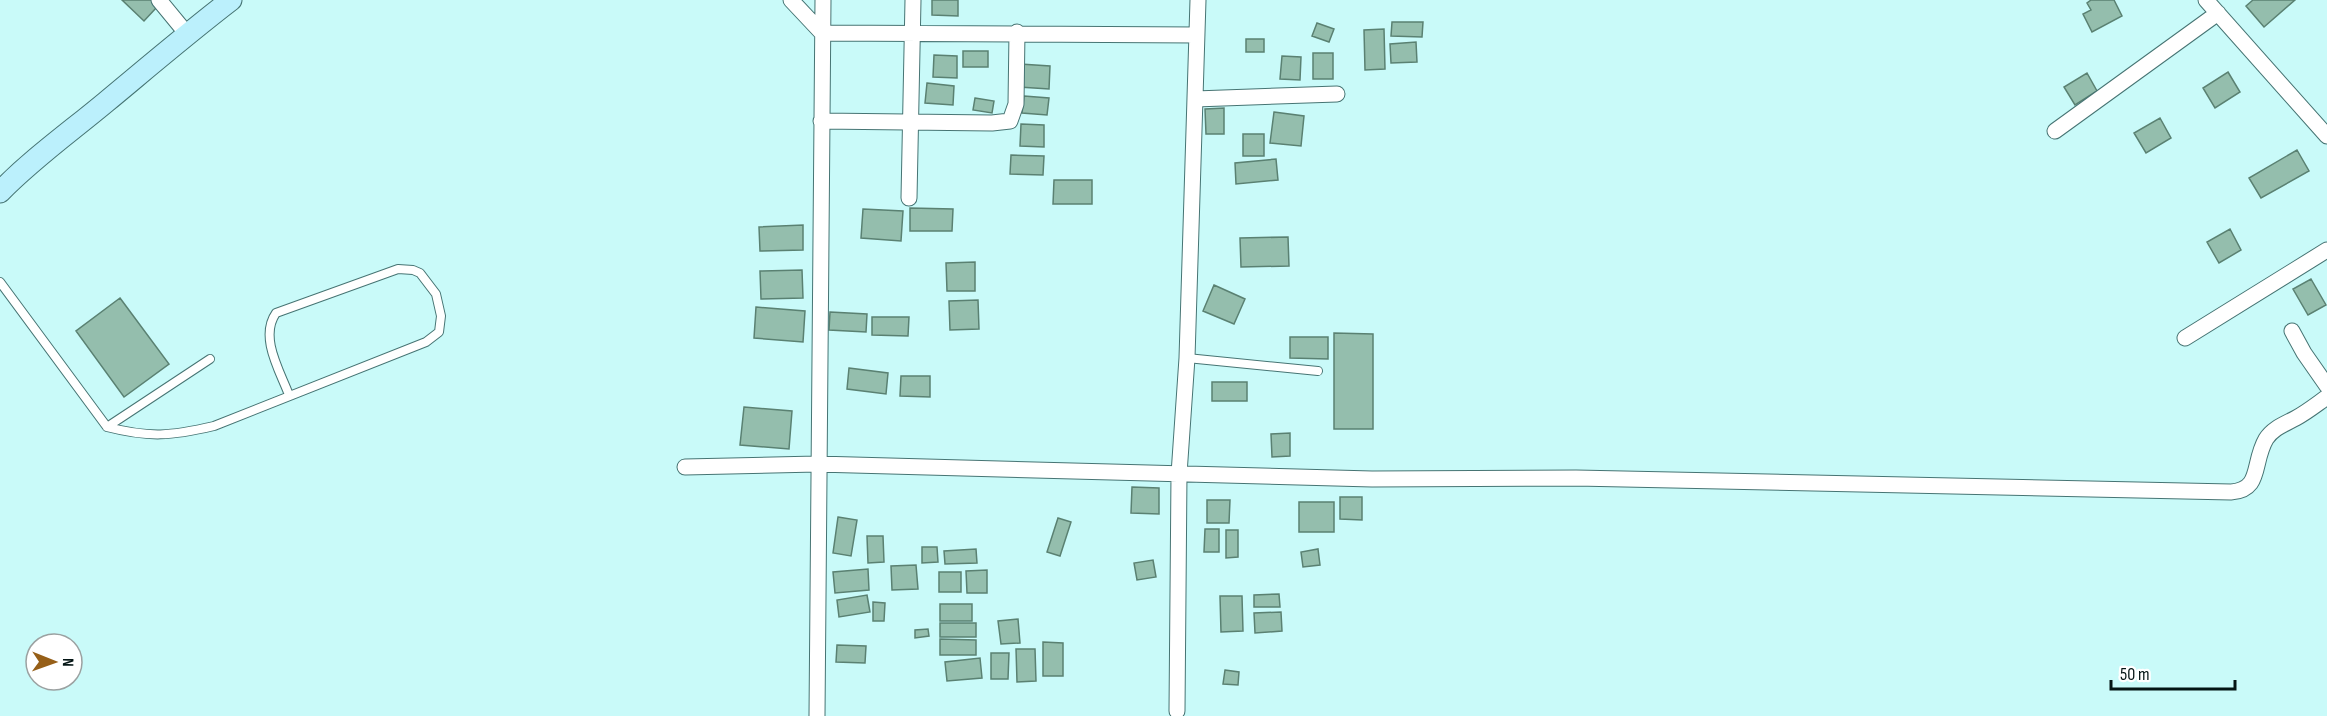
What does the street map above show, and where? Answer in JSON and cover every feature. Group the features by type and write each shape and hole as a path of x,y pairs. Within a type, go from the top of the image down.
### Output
{"street":[{"path":"159,0 187,34"},
{"path":"0,192 24,168 231,0"},
{"path":"790,0 822,33 912,35 1017,32 1197,35"},
{"path":"817,716 817,464 823,0"},
{"path":"909,198 913,0"},
{"path":"1177,711 1179,474 1187,358 1198,0"},
{"path":"2206,0 2327,136"},
{"path":"2055,131 2218,13"},
{"path":"821,121 992,123 1011,121 1016,104 1017,32"},
{"path":"1195,99 1337,94"},
{"path":"2185,338 2327,250"},
{"path":"2292,332 2327,386"},
{"path":"686,467 817,464 1449,480 1576,478 2241,491 2251,483 2258,457 2271,432 2297,418 2327,397"}],"lane":[{"path":"0,282 107,427 150,436 179,434 214,426 426,342 439,332 441,316 436,294 420,273 398,269 276,313 269,327 269,338 289,395"},
{"path":"1187,358 1318,371"},
{"path":"107,427 210,359"}],"building":[{"path":"122,0 151,0 157,7 144,21"},
{"path":"932,0 958,0 958,16 932,15"},
{"path":"2091,0 2114,0 2122,16 2092,32 2083,14 2091,10 2087,3"},
{"path":"2253,0 2295,0 2264,27 2246,6"},
{"path":"1392,22 1423,22 1422,37 1391,36"},
{"path":"1317,23 1334,29 1329,42 1312,36"},
{"path":"1384,29 1385,69 1365,70 1364,30"},
{"path":"1246,39 1264,39 1264,52 1246,52"},
{"path":"1416,42 1417,62 1391,63 1390,44"},
{"path":"963,51 988,51 988,67 963,67"},
{"path":"1313,53 1333,53 1333,79 1313,79"},
{"path":"934,55 957,56 957,78 933,77"},
{"path":"1282,56 1301,57 1300,80 1280,79"},
{"path":"1020,64 1050,66 1049,89 1019,87"},
{"path":"2228,72 2240,92 2215,108 2203,88"},
{"path":"2087,73 2097,91 2075,105 2064,87"},
{"path":"927,83 954,86 953,105 925,103"},
{"path":"1024,96 1049,98 1047,115 1022,113"},
{"path":"975,98 994,101 992,113 973,110"},
{"path":"1224,108 1224,134 1206,134 1205,109"},
{"path":"1274,112 1304,116 1301,146 1270,143"},
{"path":"2160,118 2171,138 2146,153 2134,133"},
{"path":"1021,124 1044,125 1044,147 1020,146"},
{"path":"1243,134 1264,134 1264,156 1243,156"},
{"path":"2297,150 2309,171 2261,198 2249,178"},
{"path":"1011,155 1044,156 1043,175 1010,174"},
{"path":"1276,159 1278,180 1236,184 1235,163"},
{"path":"1054,180 1092,180 1092,204 1053,204"},
{"path":"910,208 953,209 952,231 910,231"},
{"path":"863,209 903,211 901,241 861,238"},
{"path":"803,225 803,250 760,251 759,227"},
{"path":"2230,229 2241,250 2219,263 2207,242"},
{"path":"1288,237 1289,266 1241,267 1240,238"},
{"path":"975,262 975,291 947,291 946,263"},
{"path":"802,270 803,298 761,299 760,271"},
{"path":"2311,279 2326,305 2308,315 2293,289"},
{"path":"1214,285 1245,299 1234,324 1203,311"},
{"path":"120,298 169,364 124,397 76,331"},
{"path":"978,300 979,329 950,330 949,301"},
{"path":"756,307 805,311 803,342 754,338"},
{"path":"830,312 867,314 866,332 829,330"},
{"path":"872,317 909,317 908,336 872,335"},
{"path":"1334,333 1373,334 1373,429 1334,429"},
{"path":"1290,337 1328,337 1328,359 1290,358"},
{"path":"849,368 888,373 886,394 847,389"},
{"path":"901,376 930,376 930,397 900,396"},
{"path":"1212,382 1247,382 1247,401 1212,401"},
{"path":"744,407 792,411 789,449 740,445"},
{"path":"1290,433 1290,456 1272,457 1271,434"},
{"path":"1132,487 1159,488 1159,514 1131,513"},
{"path":"1340,497 1362,497 1362,520 1340,519"},
{"path":"1207,500 1230,500 1229,523 1207,523"},
{"path":"1299,502 1334,502 1334,532 1299,532"},
{"path":"838,517 857,520 851,556 833,553"},
{"path":"1058,518 1071,522 1060,556 1047,552"},
{"path":"1205,529 1219,529 1219,552 1204,552"},
{"path":"1226,530 1238,530 1238,557 1226,558"},
{"path":"867,536 883,536 884,562 868,563"},
{"path":"922,547 937,547 938,562 922,563"},
{"path":"976,549 977,563 945,564 944,551"},
{"path":"1318,549 1320,565 1303,567 1301,552"},
{"path":"1153,560 1156,577 1137,580 1134,563"},
{"path":"916,565 918,589 892,590 891,566"},
{"path":"868,569 869,590 835,593 833,572"},
{"path":"987,570 987,593 967,593 966,571"},
{"path":"939,572 961,572 961,592 939,592"},
{"path":"1279,594 1280,607 1254,607 1254,595"},
{"path":"867,595 870,612 839,617 837,600"},
{"path":"1220,596 1242,596 1243,631 1221,632"},
{"path":"873,602 885,603 884,621 873,621"},
{"path":"940,604 972,604 972,621 940,621"},
{"path":"1281,612 1282,631 1255,633 1254,613"},
{"path":"1018,619 1020,643 1001,644 998,621"},
{"path":"940,623 976,623 976,637 940,637"},
{"path":"928,629 929,636 915,638 915,630"},
{"path":"940,639 976,640 976,655 940,655"},
{"path":"1043,642 1063,643 1063,676 1043,676"},
{"path":"837,645 866,646 865,663 836,662"},
{"path":"1016,649 1035,649 1036,681 1017,682"},
{"path":"991,653 1009,653 1008,679 991,679"},
{"path":"980,658 982,678 947,681 945,662"},
{"path":"1225,670 1239,672 1238,685 1223,684"}]}
